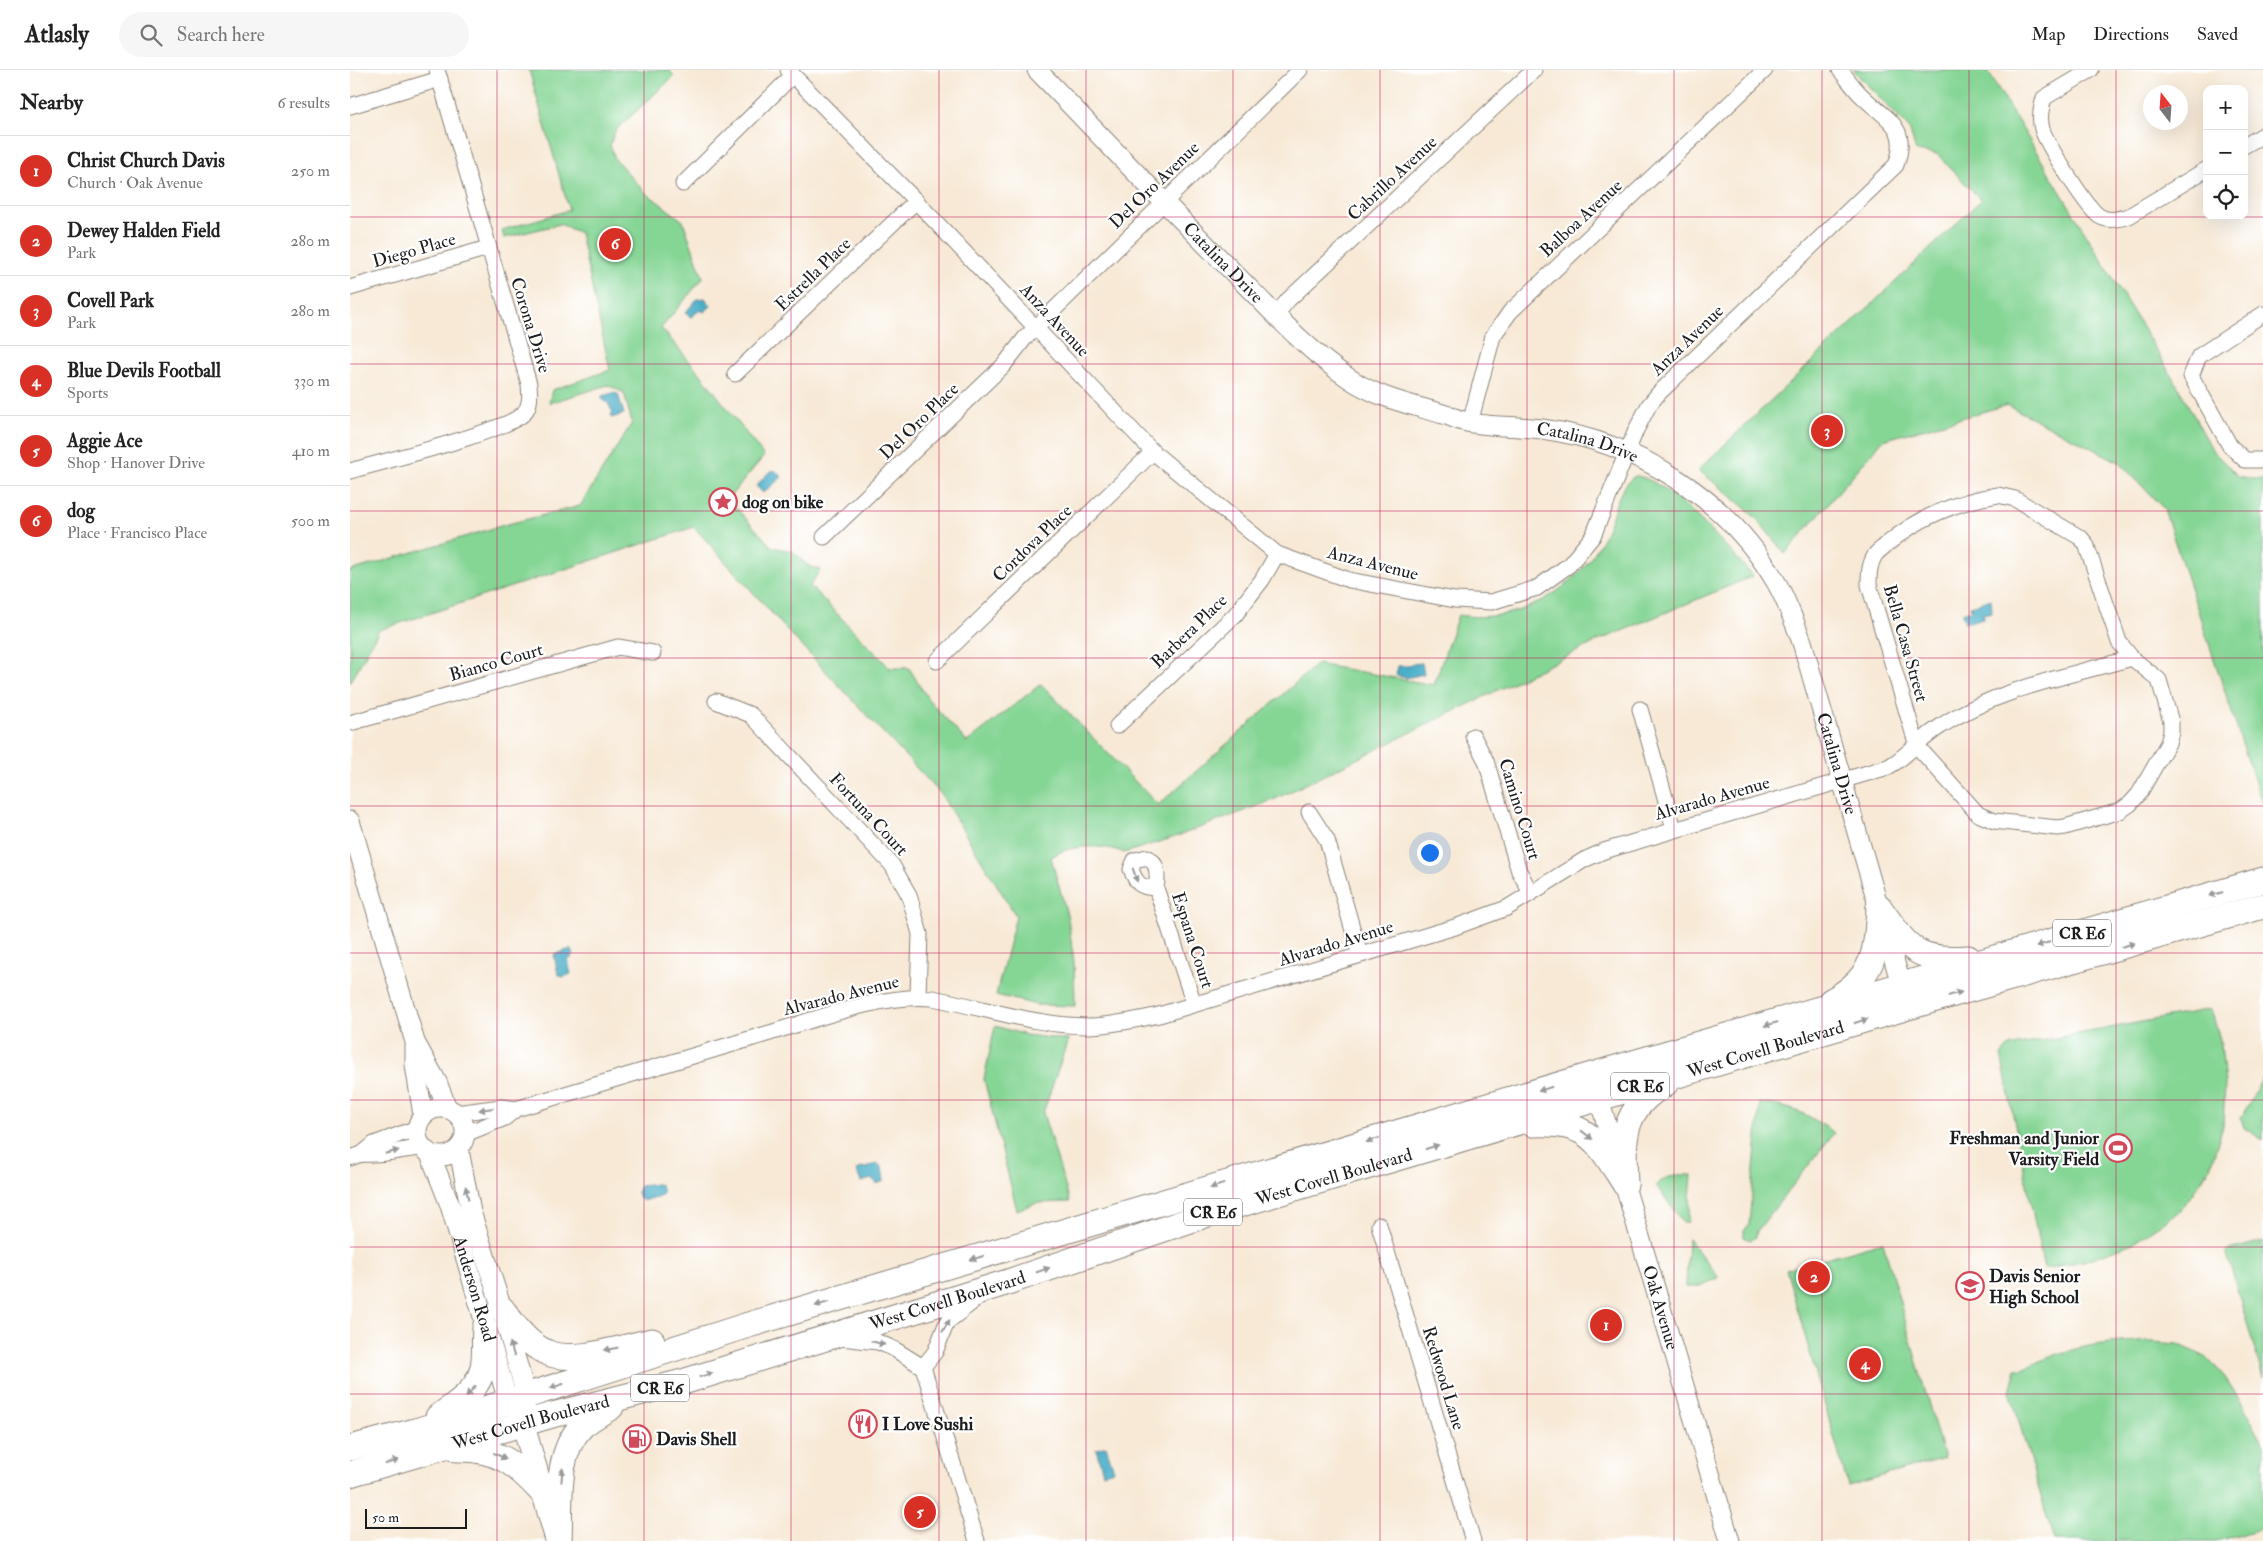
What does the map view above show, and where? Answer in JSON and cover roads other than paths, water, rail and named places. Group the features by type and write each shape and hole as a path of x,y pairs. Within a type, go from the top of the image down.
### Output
{"main road":[{"name":"West Covell Boulevard","path":"350,1474 523,1424 632,1396 830,1337 992,1287 1214,1212 1681,1075 1905,996 2008,954 2263,880"},
{"name":"West Covell Boulevard","path":"350,1448 419,1430 745,1326 1592,1075 1806,1014 1905,996 2263,906"},
{"path":"1879,907 1903,941 1922,955 1938,959 1953,959 2008,954"},
{"path":"1806,1014 1840,996 1858,981 1869,968 1876,948 1879,907"},
{"path":"1625,1184 1623,1144 1628,1121 1641,1102 1654,1090 1681,1075"},
{"path":"1506,1125 1559,1123 1581,1130 1595,1141 1625,1184"},
{"path":"502,1309 516,1327 542,1350 556,1356 568,1357 745,1326"},
{"path":"419,1430 460,1401 478,1383 484,1359 485,1328"},
{"path":"558,1541 566,1450 581,1427 592,1418 632,1396"},
{"name":"Anderson Road","path":"523,1424 558,1541"},
{"path":"435,1450 464,1449 495,1453 522,1470 542,1492"}],"street":[{"name":"Del Oro Avenue","path":"1036,328 1162,202 1300,70"},
{"name":"Cabrillo Avenue","path":"1276,315 1288,300 1534,70"},
{"name":"Balboa Avenue","path":"1470,423 1493,336 1510,312 1765,70"},
{"name":"Anza Avenue","path":"790,72 916,201 1153,452 1277,554 1349,580 1455,600 1491,602 1537,588 1569,565 1593,536 1626,451 1648,405 1896,165 1901,151 1900,135 1892,120 1860,94 1840,70"},
{"path":"2091,70 2044,98 2040,115 2042,130 2076,189 2099,216 2114,220 2128,216 2203,171"},
{"path":"683,184 790,72"},
{"name":"Catalina Drive","path":"1046,73 1162,202 1276,315 1351,380 1398,401 1470,423 1554,431 1590,439 1626,451 1672,476 1705,499 1747,540 1777,582 1802,642 1905,996"},
{"path":"350,106 438,74"},
{"name":"Corona Drive","path":"350,471 501,427 524,414 531,400 530,384 488,248 438,74"},
{"path":"2248,144 2263,135"},
{"name":"Estrella Place","path":"736,374 916,201"},
{"name":"Diego Place","path":"350,288 488,248"},
{"path":"2263,314 2199,356 2191,376 2230,446 2245,460 2263,460"},
{"name":"Del Oro Place","path":"824,537 1004,365 1036,328"},
{"name":"Cordova Place","path":"937,661 1153,452"},
{"name":"Bella Casa Street","path":"1998,495 2015,499 2081,538 2090,553 2119,642 2132,658 2159,680 2171,722 2171,732 2168,744 2139,794 2130,804 2120,811 2057,828 1987,819 1967,804 1917,746 1869,585 1869,570 1876,554 1897,536 1920,521 1960,504 1998,495"},
{"name":"Barbera Place","path":"1117,726 1235,615 1262,580 1277,554"},
{"name":"Bianco Court","path":"350,723 618,647 653,653"},
{"name":"Alvarado Avenue","path":"462,1142 505,1118 516,1109 873,1003 918,996 1050,1023 1073,1025 1120,1024 1194,1004 1497,912 1595,854 1842,779 1888,767 1917,746 1939,726 1969,710 2001,696 2132,658"},
{"name":"Fortuna Court","path":"716,701 751,715 892,865 909,895 920,934 918,996"},
{"path":"1640,709 1674,829"},
{"name":"Camino Court","path":"1473,736 1486,761 1519,871 1531,893"},
{"path":"1310,812 1327,840 1360,955"},
{"path":"350,820 415,1042 451,1110 464,1126 462,1142 445,1157 426,1151 398,1150 378,1156 356,1156"},
{"name":"Espana Court","path":"1156,888 1194,1004"},
{"path":"415,1042 420,1122 419,1142 426,1151"},
{"name":"Oak Avenue","path":"1592,1075 1730,1541"},
{"name":"Alvarado Avenue","path":"451,1110 501,1107 516,1109"},
{"path":"356,1156 374,1144 420,1122 432,1109 451,1110"},
{"name":"Anderson Road","path":"462,1142 471,1212 502,1309 523,1424"},
{"name":"Anderson Road","path":"426,1151 450,1205 485,1328 517,1398"},
{"name":"Redwood Lane","path":"1379,1225 1473,1541"},
{"path":"923,1367 935,1352 947,1322 992,1287"},
{"path":"830,1337 878,1342 894,1349 923,1367 977,1541"}],"water":[{"path":"705,298 711,306 704,312 700,310 691,317 685,313 697,299"},
{"path":"613,393 618,394 624,414 612,418 611,414 613,413 608,403 602,399 602,396"},
{"path":"775,470 782,477 763,493 756,486 768,473"},
{"path":"1991,599 1992,612 1983,614 1984,618 1965,623 1962,613 1971,610 1970,606"},
{"path":"1422,663 1424,674 1406,678 1396,675 1398,666"},
{"path":"570,949 574,955 568,961 571,974 563,977 558,974 554,955"},
{"path":"878,1164 882,1167 884,1181 877,1184 872,1179 861,1182 856,1170 863,1167 867,1169 868,1166"},
{"path":"661,1185 663,1194 643,1201 638,1197 637,1192 640,1186"},
{"path":"1106,1446 1114,1470 1103,1473 1096,1449"}],"place":[{"name":"dog","path":"615,244"},
{"name":"Covell Park","path":"1827,431"},
{"name":"dog on bike","path":"723,502"},
{"name":"Freshman and Junior Varsity Field","path":"2118,1148"},
{"name":"Dewey Halden Field","path":"1814,1277"},
{"name":"Davis Senior High School","path":"1970,1286"},
{"name":"Christ Church Davis","path":"1606,1325"},
{"name":"Blue Devils Football","path":"1865,1364"},
{"name":"I Love Sushi","path":"863,1424"},
{"name":"Davis Shell","path":"637,1439"},
{"name":"Aggie Ace","path":"920,1512"}]}
